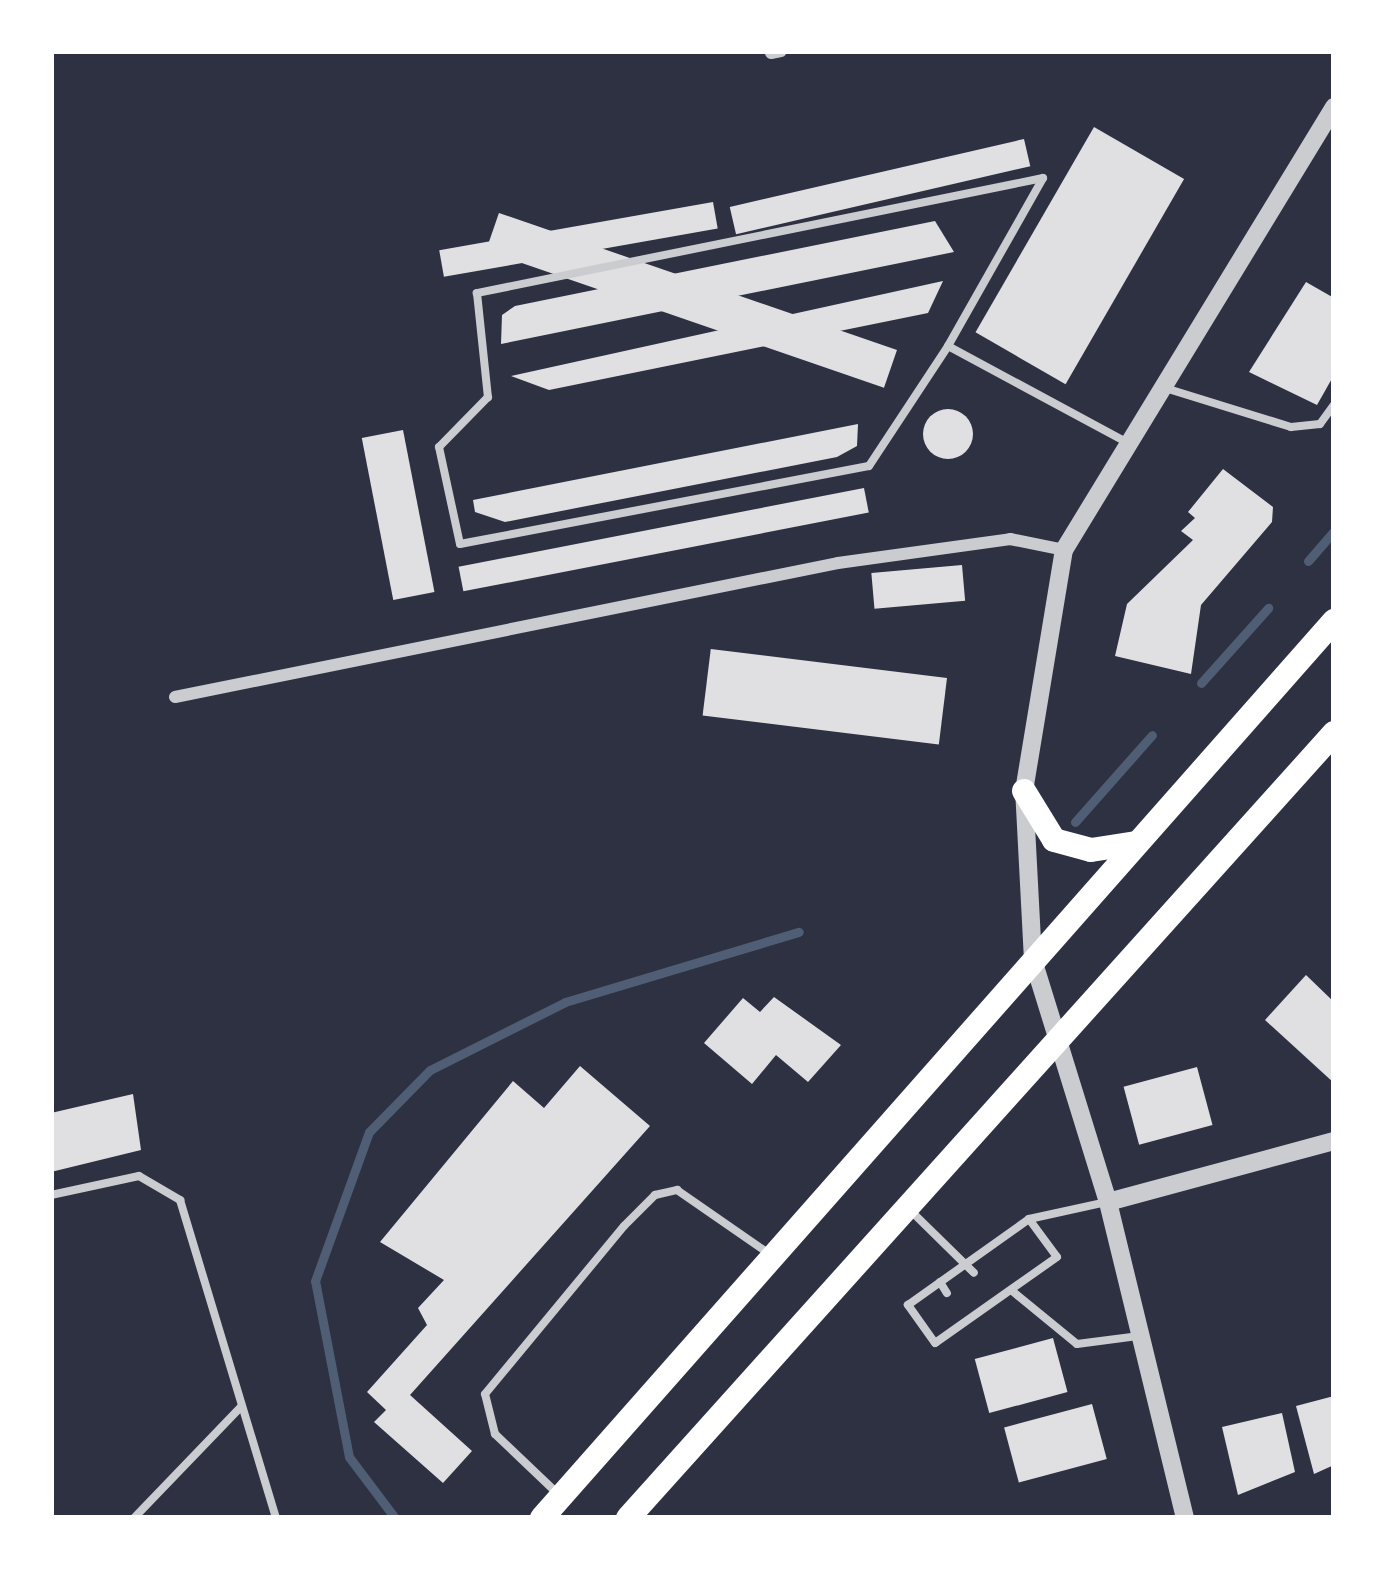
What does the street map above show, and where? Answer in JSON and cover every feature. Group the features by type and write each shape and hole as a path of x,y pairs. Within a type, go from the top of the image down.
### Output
{"main road":[{"path":"542,1518 1334,621"},
{"path":"628,1518 1334,733"},
{"path":"1024,791 1054,840 1091,850 1137,843"}],"street":[{"path":"1185,1518 1108,1202 1062,1035 1033,960 1024,791 1064,550 1333,112"},
{"path":"175,697 838,562 1010,539 1064,550"},
{"path":"1108,1202 1334,1141"}],"lane":[{"path":"1042,178 949,346 869,466 460,544 439,447 488,397 477,293 1042,178"},
{"path":"949,346 1129,444"},
{"path":"1163,387 1291,427 1319,424 1334,405"},
{"path":"51,1196 140,1176 180,1200 276,1518"},
{"path":"561,1497 488,1416 489,1379 655,1195 691,1193 772,1256"},
{"path":"1029,1219 1057,1257 1026,1274 935,1343 908,1305 1029,1219 1108,1202"},
{"path":"908,1208 974,1274"},
{"path":"1000,1240 1007,1249"},
{"path":"940,1282 947,1293"},
{"path":"1011,1289 1077,1345 1141,1335"},
{"path":"134,1518 242,1406"}],"building":[{"path":"1094,127 1184,179 1066,384 976,332"},
{"path":"1024,139 1030,166 736,234 730,207"},
{"path":"713,202 718,229 444,277 439,250"},
{"path":"499,213 897,350 884,388 486,251"},
{"path":"935,221 954,252 501,344 502,315 515,306"},
{"path":"943,281 928,313 549,390 511,376"},
{"path":"1306,282 1334,298 1334,375 1317,405 1249,372"},
{"path":"948,409 965,417 973,434 965,451 948,459 931,451 923,434 931,417"},
{"path":"858,424 857,446 837,457 505,522 475,512 473,500"},
{"path":"403,430 434,592 393,600 362,438"},
{"path":"1223,469 1273,507 1272,522 1201,605 1191,674 1115,656 1127,604 1193,540 1181,531 1195,518 1188,512"},
{"path":"864,488 869,513 463,591 459,567"},
{"path":"962,565 965,601 874,609 871,573"},
{"path":"711,649 947,678 939,745 703,715"},
{"path":"1306,975 1334,1002 1334,1083 1265,1020"},
{"path":"774,997 841,1045 808,1082 776,1055 752,1084 704,1043 743,998 760,1012"},
{"path":"580,1066 650,1126 410,1395 472,1451 443,1483 374,1422 386,1410 367,1392 427,1325 418,1308 444,1280 380,1242 513,1081 544,1108"},
{"path":"1197,1067 1213,1125 1139,1145 1124,1087"},
{"path":"133,1094 141,1150 51,1172 51,1113"},
{"path":"1053,1338 1067,1392 989,1413 975,1359"},
{"path":"1334,1396 1334,1465 1314,1474 1296,1406"},
{"path":"1092,1404 1107,1459 1019,1483 1004,1428"},
{"path":"1282,1413 1295,1472 1238,1495 1222,1427"}],"waterway":[{"path":"1308,561 1334,531"},
{"path":"1201,683 1268,608"},
{"path":"1075,822 1152,735"},
{"path":"395,1518 349,1457 315,1281 369,1132 430,1070 565,1002 799,932"}]}
